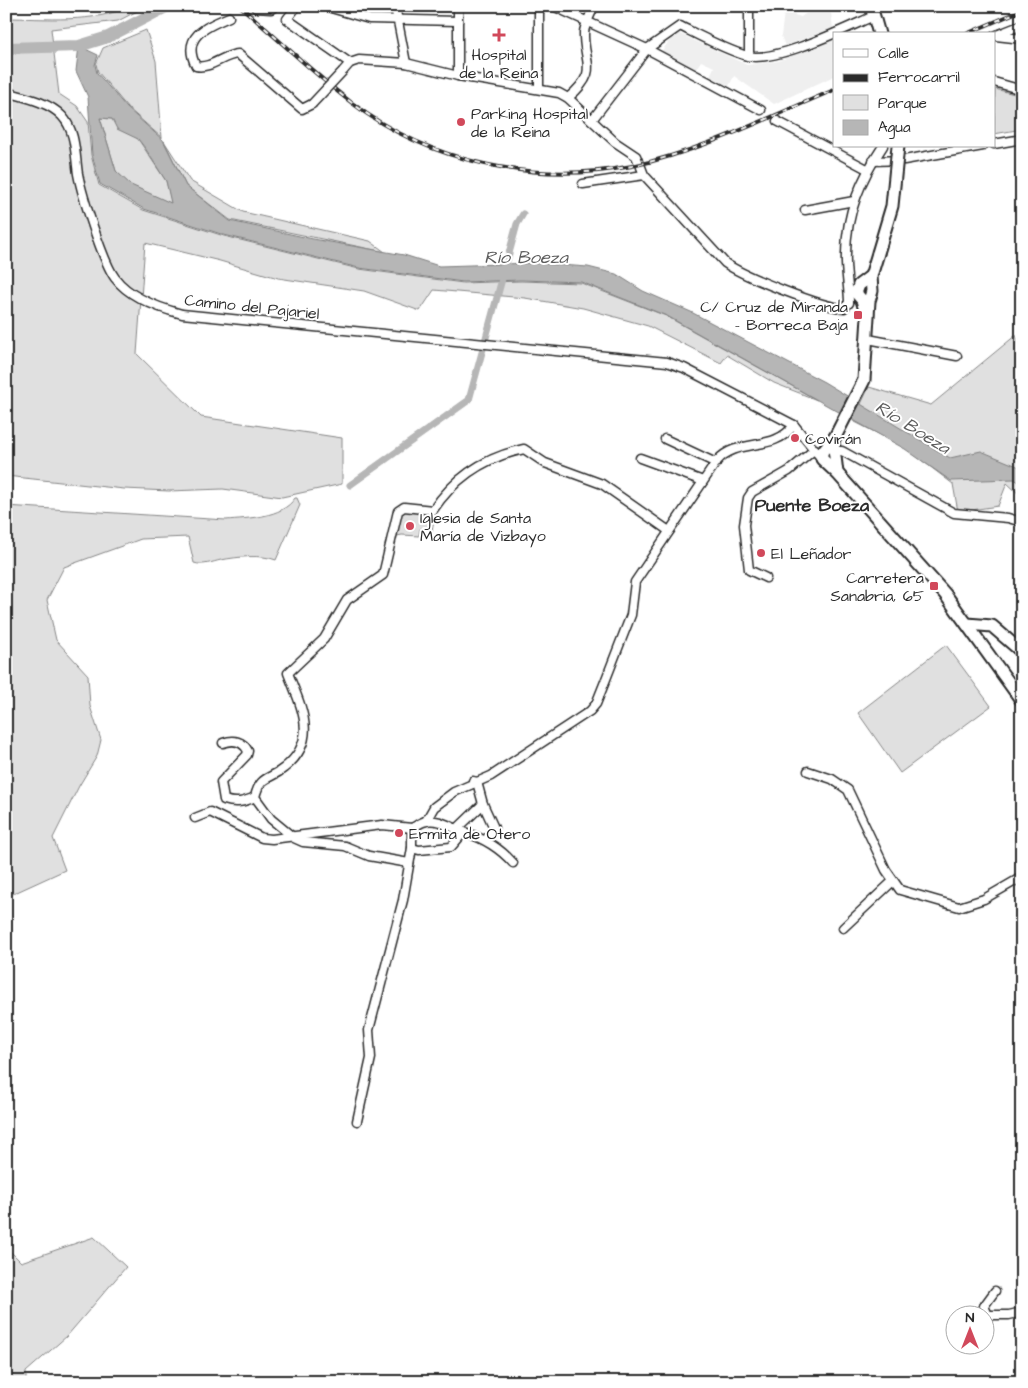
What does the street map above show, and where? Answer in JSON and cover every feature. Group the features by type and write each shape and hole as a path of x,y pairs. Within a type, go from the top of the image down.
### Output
{"street":[{"path":"256,8 271,9 275,6"},
{"path":"297,6 287,19 350,63"},
{"path":"324,6 369,20 458,21"},
{"path":"395,6 406,63"},
{"path":"458,6 458,76"},
{"path":"539,6 539,89"},
{"path":"553,6 647,49 761,110"},
{"path":"568,98 580,86 588,72 589,62 584,30 594,6"},
{"path":"749,6 749,56"},
{"path":"592,120 647,49 680,26 708,40 749,56 780,54 873,11 878,32"},
{"path":"229,17 202,30 192,41 192,54 196,66 203,68 231,55 238,54 302,109 312,104 350,63 368,60 406,63 458,76 559,93 568,98 615,142 636,156 641,168 715,254 729,266 740,273 835,308 844,308 861,290 878,253 892,206 898,148"},
{"path":"996,36 1022,24"},
{"path":"996,36 1022,39"},
{"path":"996,83 1022,90"},
{"name":"Camino del Pajariel","path":"6,92 50,106 68,123 72,133 78,177 94,227 115,278 135,295 162,309 182,314 666,362 684,368 794,425"},
{"path":"777,121 867,169"},
{"path":"996,144 1022,139"},
{"path":"881,148 867,169 854,201 846,236 868,321 864,380 831,452 837,473 945,594 977,624 1022,702"},
{"path":"873,161 904,160 972,148"},
{"path":"583,184 641,168"},
{"path":"805,210 854,201"},
{"path":"868,339 958,356"},
{"path":"426,821 432,810 442,800 475,781 491,776 561,728 580,719 596,704 631,614 635,582 723,454 736,448 782,438 794,425 831,452 954,513 1008,518 1022,522"},
{"path":"665,439 716,463"},
{"path":"223,743 239,742 244,744 248,751 247,755 221,782 224,800 232,803 245,802 255,797 260,783 267,777 284,769 299,750 306,735 306,719 288,673 324,639 346,600 383,575 398,510 404,507 433,510 466,473 502,454 524,450 544,463 602,484 669,531"},
{"path":"766,578 749,570 744,525 748,498 752,492 789,471 831,452"},
{"path":"640,458 703,481"},
{"path":"977,624 992,626 1022,652"},
{"path":"808,771 832,779 848,790 886,870 900,890 959,907 984,899 1022,877"},
{"path":"475,781 494,828 486,840"},
{"path":"255,797 271,819 294,838 315,845 346,846 369,856 410,863"},
{"path":"412,848 451,847 483,804"},
{"path":"194,818 210,812 262,838 294,838 382,825 412,828 426,821 435,821 486,840 503,851 513,863"},
{"path":"357,1121 371,1058 369,1030 403,900 412,848 412,828"},
{"path":"843,928 893,881"},
{"path":"995,1291 984,1306 988,1315 1009,1315 1022,1312"}],"shaded area":[{"path":"830,6 833,28 785,46 781,36 784,12 801,17 809,11"},
{"path":"676,32 747,65 778,61 833,40 833,76 774,104 734,76 729,86 710,76 714,67 701,61 696,69 661,52"}],"green space":[{"path":"128,6 147,6 118,21 51,29 59,94 77,106 88,122 91,155 99,185 143,210 224,236 359,269 463,283 521,281 581,283 666,316 817,400 774,383 727,355 721,363 648,326 583,308 525,298 434,290 420,311 364,291 278,278 220,261 145,243 137,354 201,417 342,438 342,484 282,497 223,489 169,491 124,489 6,476 6,18 85,18 115,12"},
{"path":"146,30 156,61 162,138 128,108 98,72 96,64 103,48"},
{"path":"996,89 1022,96 1022,129 996,134"},
{"path":"100,118 112,119 138,139 166,181 172,204 130,185 116,171"},
{"path":"164,141 190,181 243,212 370,241 385,252 230,220 186,186"},
{"path":"1016,335 1022,351 1022,497 1007,483 998,506 958,512 953,484 904,447 853,421 869,387 931,405"},
{"path":"297,498 300,505 276,560 263,557 249,557 197,564 194,563 188,537 141,539 64,567 47,600 56,640 88,675 90,706 101,740 97,756 79,786 53,838 65,870 6,897 6,506 226,520 264,516 282,510"},
{"path":"399,512 435,513 432,531 420,529 419,536 397,536"},
{"path":"946,645 991,706 900,773 858,713"},
{"path":"94,1237 126,1267 67,1336 26,1372 26,1382 6,1382 6,1247 21,1262"}],"water":[{"path":"79,46 98,55 95,65 97,73 127,108 163,140 186,186 230,221 313,239 404,255 439,266 534,263 588,267 616,274 643,291 691,312 824,382 950,458 981,451 1022,468 1022,484 1014,479 951,481 905,449 667,316 581,282 521,280 463,282 359,268 224,235 144,209 100,184 92,155 88,97 76,71","holes":["100,118 112,119 117,129 138,139 145,148 166,181 171,203 131,185 116,171"]}],"waterway":[{"path":"6,48 79,46 108,37 168,6"},
{"name":"Río Boeza","path":"350,485 469,400 517,224 523,214"}],"railway":[{"path":"240,6 309,68 352,103 382,124 415,141 450,154 485,164 522,170 559,173 596,171 658,160 710,142 833,90"},
{"path":"971,32 1022,10"}],"place":[{"name":"Hospital de la Reina","path":"499,35"},
{"name":"Parking Hospital de la Reina","path":"461,122"},
{"name":"C/ Cruz de Miranda - Borreca Baja","path":"858,315"},
{"name":"Covirán","path":"795,438"},
{"name":"Iglesia de Santa María de Vizbayo","path":"410,526"},
{"name":"El Leñador","path":"761,553"},
{"name":"Carretera Sanabria, 65","path":"934,586"},
{"name":"Ermita de Otero","path":"399,833"}],"district":[{"name":"Puente Boeza","path":"812,505"}]}
